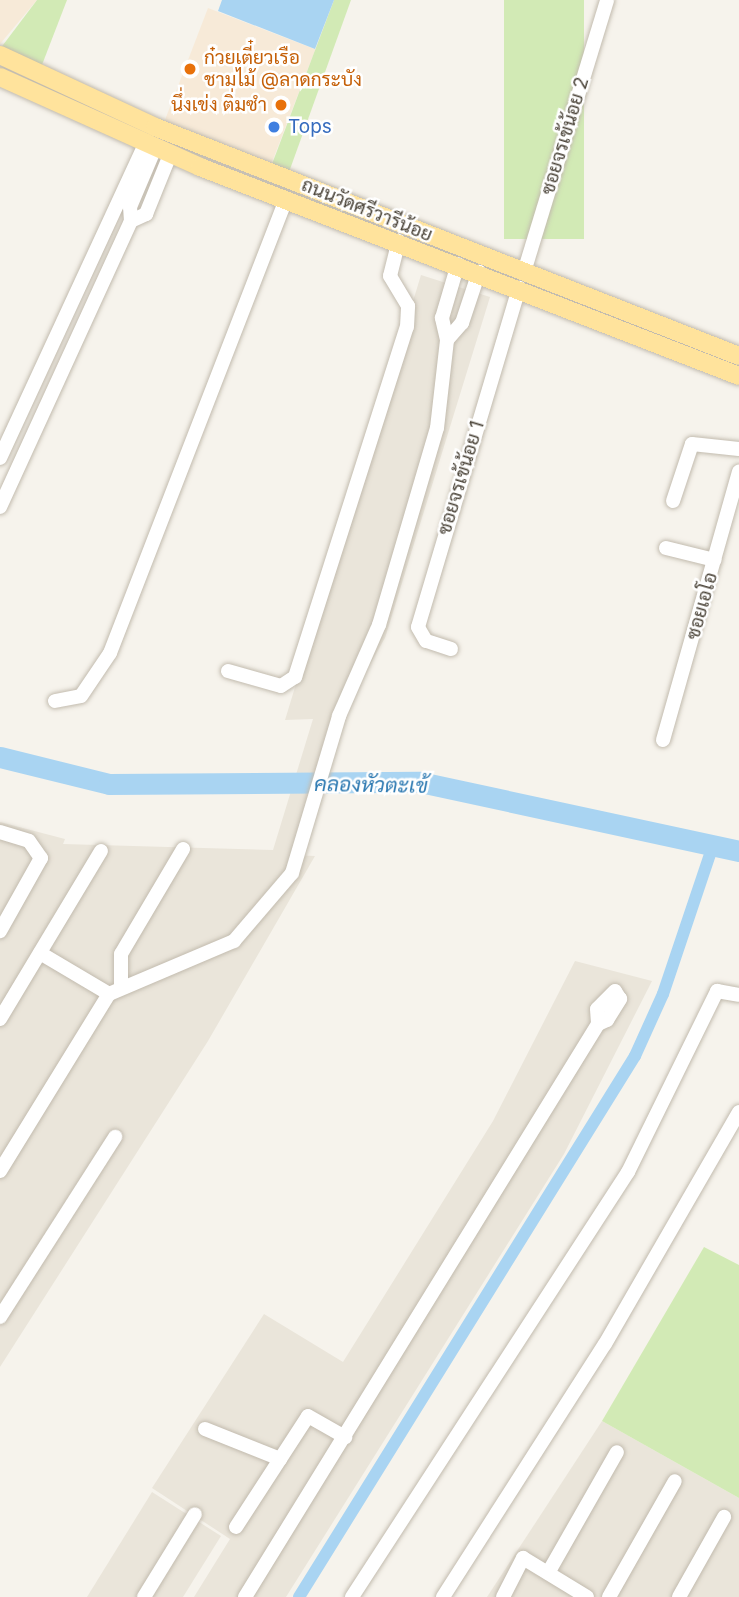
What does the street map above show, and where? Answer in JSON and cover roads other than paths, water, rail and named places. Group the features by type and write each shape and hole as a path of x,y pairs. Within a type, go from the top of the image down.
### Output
{"main road":[{"name":"ถนนวัดศรีวารีน้อย","path":"0,55 170,133 521,280 739,376"},
{"name":"ถนนวัดศรีวารีน้อย","path":"0,77 157,149 479,272 521,280 739,356"},
{"path":"157,149 170,133"}],"street":[{"name":"ซอยจรเข้น้อย 2","path":"521,280 607,0"},
{"path":"0,507 131,221 146,214 157,149"},
{"path":"0,458 157,149"},
{"path":"55,701 81,696 110,653 286,199"},
{"path":"228,671 281,686 295,677 407,327 408,306 390,276 399,241"},
{"path":"40,953 115,990 234,941 292,873 339,716 379,625 437,428 447,340 442,318 458,264"},
{"path":"447,340 462,323 479,272"},
{"name":"ซอยจรเข้น้อย 1","path":"451,649 426,641 418,627 521,280"},
{"path":"673,501 692,444 739,449"},
{"name":"ซอยเอโอ","path":"663,740 739,472"},
{"path":"666,548 715,560"},
{"path":"0,832 29,841 41,858 0,931"},
{"path":"0,1171 115,990 121,954 183,849"},
{"path":"0,1019 101,851"},
{"path":"352,1597 628,1172 717,991 739,995"},
{"path":"245,1597 598,1024"},
{"path":"443,1597 585,1377 739,1112"},
{"path":"0,1317 115,1137"},
{"path":"236,1527 310,1415 345,1437"},
{"path":"205,1429 280,1459"},
{"path":"548,1573 617,1452"},
{"path":"609,1597 675,1481"},
{"path":"144,1597 195,1514"},
{"path":"679,1597 724,1517"},
{"path":"503,1597 523,1558 579,1595"}],"water":[{"path":"222,0 334,0 315,49 218,11"}],"waterway":[{"name":"คลองหัวตะเข้","path":"0,757 109,784 420,782 739,851"},
{"path":"299,1597 635,1056 663,994 713,845"}],"place":[{"name":"ก๋วยเตี๋ยวเรือ ชามไม้ @ลาดกระบัง","path":"190,69"},
{"name":"นึ่งเข่ง ติ่มซำ","path":"281,105"},
{"name":"Tops","path":"274,127"}]}
